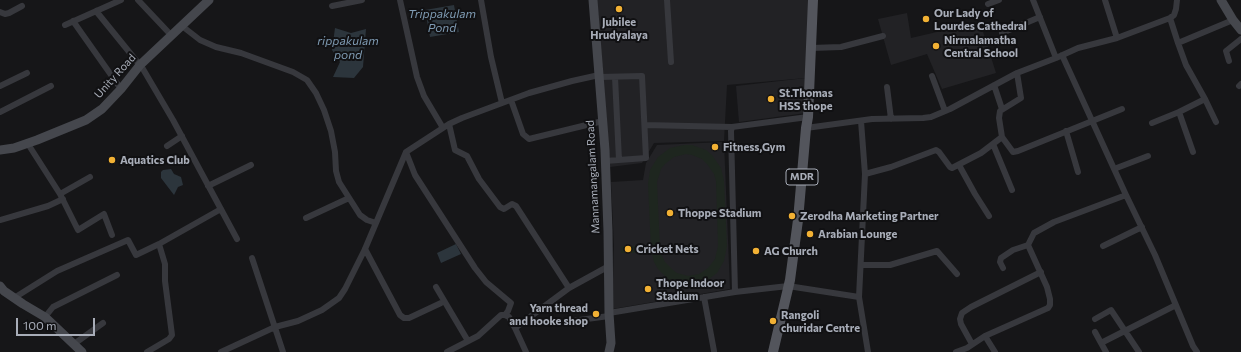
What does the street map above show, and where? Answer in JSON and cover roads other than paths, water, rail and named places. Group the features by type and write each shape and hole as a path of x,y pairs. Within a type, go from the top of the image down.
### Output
{"main road":[{"name":"MDR","path":"773,352 788,286 798,220 808,117 813,0"}],"street":[{"path":"65,25 121,0"},
{"path":"138,0 171,35"},
{"name":"Unity Road","path":"0,150 28,144 86,120 102,108 121,89 140,65 209,0"},
{"path":"332,6 362,0"},
{"path":"400,0 417,77 424,96 443,128"},
{"path":"480,0 502,103"},
{"name":"Mannamangalam Road","path":"593,0 605,161 611,343 610,351"},
{"path":"667,0 671,62"},
{"path":"988,4 999,0"},
{"path":"1033,0 1059,57 1092,121 1126,195 1156,255 1193,346 1197,352"},
{"path":"1105,0 1117,38"},
{"path":"806,128 861,121 931,117 1017,73 1078,48 1117,38 1170,18 1174,15 1177,0"},
{"path":"1221,0 1241,30"},
{"path":"0,12 5,14 9,13 22,6"},
{"path":"96,11 140,65 182,136 208,186 231,225 237,239"},
{"path":"1002,33 1040,17"},
{"path":"1170,18 1186,66 1216,122"},
{"path":"1178,44 1233,20"},
{"path":"73,21 121,89"},
{"path":"182,26 200,40 211,45 241,53 293,72 307,80 316,93 331,131 339,182 360,215 367,220 376,223"},
{"path":"811,48 841,47 883,36"},
{"path":"1229,61 1226,51 1241,40"},
{"path":"0,86 27,73"},
{"path":"1017,73 1021,98 1002,109 998,114 1002,137 1013,152 1122,109"},
{"path":"220,352 275,327 298,320 322,310 338,298 345,289 365,249 406,152 448,124 502,103 567,82 599,76 642,76 646,158 605,161"},
{"path":"932,76 945,111"},
{"path":"615,77 619,160"},
{"path":"994,85 1002,109"},
{"path":"0,112 51,86"},
{"path":"887,87 891,119"},
{"path":"1152,124 1205,99"},
{"path":"511,100 523,134 529,139 603,121"},
{"path":"1179,112 1193,152"},
{"path":"645,125 732,127 808,117"},
{"path":"861,121 865,174 859,297 868,352"},
{"path":"448,124 456,150 467,156 479,179 500,207 504,209 512,204 516,206 569,288"},
{"path":"732,127 735,292"},
{"path":"1066,131 1078,172"},
{"path":"166,146 182,136"},
{"path":"865,174 891,167 936,150 952,168 981,153 1002,137"},
{"path":"28,144 62,196 78,230 104,214 112,235"},
{"path":"993,144 1012,190"},
{"path":"406,152 415,175 475,268 486,282 510,303 508,311 505,315 497,319 478,336 448,352"},
{"path":"1114,168 1148,156"},
{"path":"208,186 251,165"},
{"path":"959,165 989,216"},
{"path":"0,220 48,206 90,178"},
{"path":"1003,268 1000,262 1001,258 1013,250 1028,245 1034,233 1044,227 1126,195"},
{"path":"306,218 349,198"},
{"path":"14,298 57,271 128,240 136,255 159,244 221,209"},
{"path":"1103,246 1142,227"},
{"path":"147,352 169,339 172,335 165,281 165,264 159,244"},
{"path":"956,352 986,336 1048,308 1050,305 1050,299 1041,272 1028,245"},
{"path":"365,249 400,315 404,318 409,318 441,303"},
{"path":"861,265 890,265 938,250 957,274"},
{"path":"252,258 283,352"},
{"path":"515,328 569,288 608,266"},
{"path":"972,344 961,324 960,319 962,314 971,307 1041,272"},
{"path":"45,317 53,307 117,275"},
{"path":"0,286 14,298 45,317 77,349 103,322"},
{"path":"572,321 704,297 788,286 859,297"},
{"path":"436,287 468,342"},
{"path":"704,297 714,351"},
{"path":"1102,343 1176,304"},
{"path":"1095,319 1111,310 1139,352"},
{"path":"505,315 509,318 515,328 526,352"},
{"path":"1095,332 1106,352"},
{"path":"986,336 995,352"}],"water":[{"name":"Trippakulam Pond","path":"454,5 459,32 430,37 425,10"},
{"name":"rippakulam pond","path":"335,28 351,33 366,29 363,67 354,78 333,77 340,62 332,50"},
{"path":"171,169 174,174 181,177 183,185 178,187 174,195 161,178 161,172 163,170"},
{"path":"456,244 461,254 441,263 437,253"}],"place":[{"name":"Jubilee Hrudyalaya","path":"619,9"},
{"name":"Our Lady of Lourdes Cathedral","path":"926,19"},
{"name":"Nirmalamatha Central School","path":"936,46"},
{"name":"St.Thomas HSS thope","path":"771,99"},
{"name":"Fitness,Gym","path":"715,147"},
{"name":"Aquatics Club","path":"112,160"},
{"name":"Thoppe Stadium","path":"670,213"},
{"name":"Zerodha Marketing Partner","path":"792,216"},
{"name":"Arabian Lounge","path":"810,234"},
{"name":"Cricket Nets","path":"628,249"},
{"name":"AG Church","path":"756,251"},
{"name":"Thope Indoor Stadium","path":"648,289"},
{"name":"Yarn thread and hooke shop","path":"596,314"},
{"name":"Rangoli churidar Centre","path":"773,321"}]}
